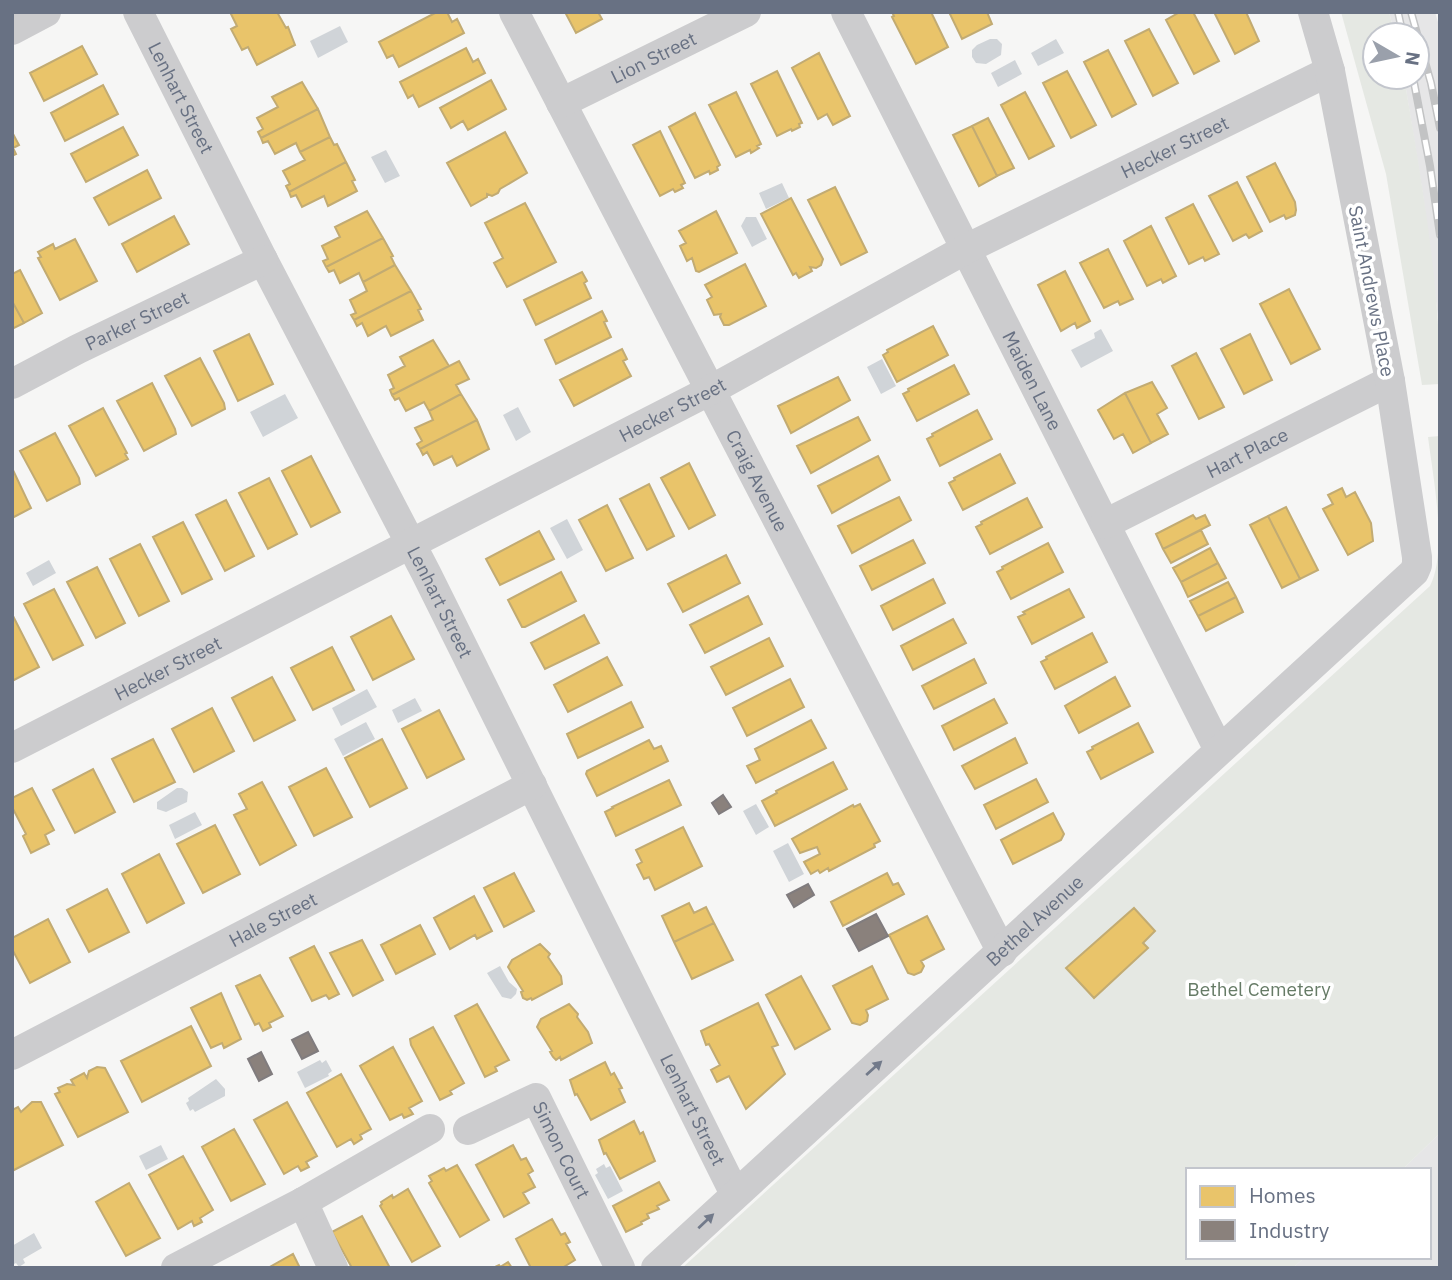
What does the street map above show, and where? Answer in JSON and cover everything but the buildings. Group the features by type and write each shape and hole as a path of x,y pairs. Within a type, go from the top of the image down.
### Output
{"street":[{"path":"12,30 46,12"},
{"name":"Lenhart Street","path":"138,12 411,544 735,1194"},
{"name":"Craig Avenue","path":"514,12 1002,952"},
{"name":"Lion Street","path":"561,103 746,12"},
{"name":"Maiden Lane","path":"846,12 1219,750"},
{"name":"Saint Andrews Place","path":"1313,12 1331,71 1390,381 1417,557 1414,572"},
{"name":"Hecker Street","path":"12,748 709,391 966,249 1331,71"},
{"name":"Parker Street","path":"12,384 78,349 263,260"},
{"name":"Hart Place","path":"1105,524 1390,381"},
{"name":"Bethel Avenue","path":"656,1268 1414,572"},
{"name":"Hale Street","path":"12,1055 532,785"},
{"name":"Simon Court","path":"468,1130 536,1098 620,1268"},
{"path":"176,1268 303,1202 430,1129"},
{"path":"303,1202 333,1268"}],"shaded area":[{"path":"1389,12 1435,12 1440,29 1440,334 1423,195 1406,91 1431,91 1431,21 1391,21"},
{"path":"340,26 348,42 318,58 310,41"},
{"path":"990,39 997,39 1002,44 1001,55 986,64 976,63 972,50"},
{"path":"1056,39 1064,53 1038,66 1031,53"},
{"path":"1015,60 1022,74 998,87 991,73"},
{"path":"386,150 400,176 385,183 371,157"},
{"path":"782,183 789,198 766,209 759,193"},
{"path":"746,217 756,217 767,239 752,247 741,226"},
{"path":"1101,329 1113,351 1081,368 1071,350 1095,338 1094,333"},
{"path":"882,359 896,386 881,394 867,367"},
{"path":"285,394 298,418 263,437 250,412"},
{"path":"518,407 531,432 516,441 503,415"},
{"path":"567,519 583,550 567,559 550,528"},
{"path":"49,560 56,573 33,586 26,573"},
{"path":"367,689 377,707 341,726 332,708"},
{"path":"415,698 422,711 398,723 392,710"},
{"path":"366,722 375,739 343,756 334,739"},
{"path":"177,788 188,792 187,802 166,812 157,809 157,802"},
{"path":"756,804 769,827 756,835 743,811"},
{"path":"195,812 202,825 175,839 169,825"},
{"path":"788,843 804,874 789,882 773,851"},
{"path":"500,966 509,982 517,989 511,999 502,997 487,973"},
{"path":"320,1060 322,1063 326,1060 332,1071 329,1076 305,1088 297,1072"},
{"path":"216,1079 225,1089 225,1096 195,1112 193,1109 190,1111 186,1103 188,1098"},
{"path":"1440,1133 1440,1268 1293,1268 1303,1259 1431,1259 1431,1168 1404,1168"},
{"path":"161,1145 168,1159 146,1170 139,1156"},
{"path":"604,1164 606,1168 610,1166 623,1191 608,1199 595,1175 598,1173 596,1169"},
{"path":"34,1233 42,1248 23,1259 25,1263 19,1267 14,1264 12,1246"}],"green space":[{"path":"1341,12 1389,12 1391,21 1361,21 1361,84"},
{"path":"1363,91 1406,91 1433,268 1440,384 1422,385 1386,174"},
{"name":"Bethel Cemetery","path":"1440,436 1440,1133 1404,1168 1186,1168 1186,1259 1303,1259 1293,1268 682,1268 1430,586 1438,554 1439,534 1428,437"}],"railway":[{"path":"1398,12 1400,21"},
{"path":"1411,12 1431,83 1440,128"},
{"path":"1416,91 1440,235"}]}
